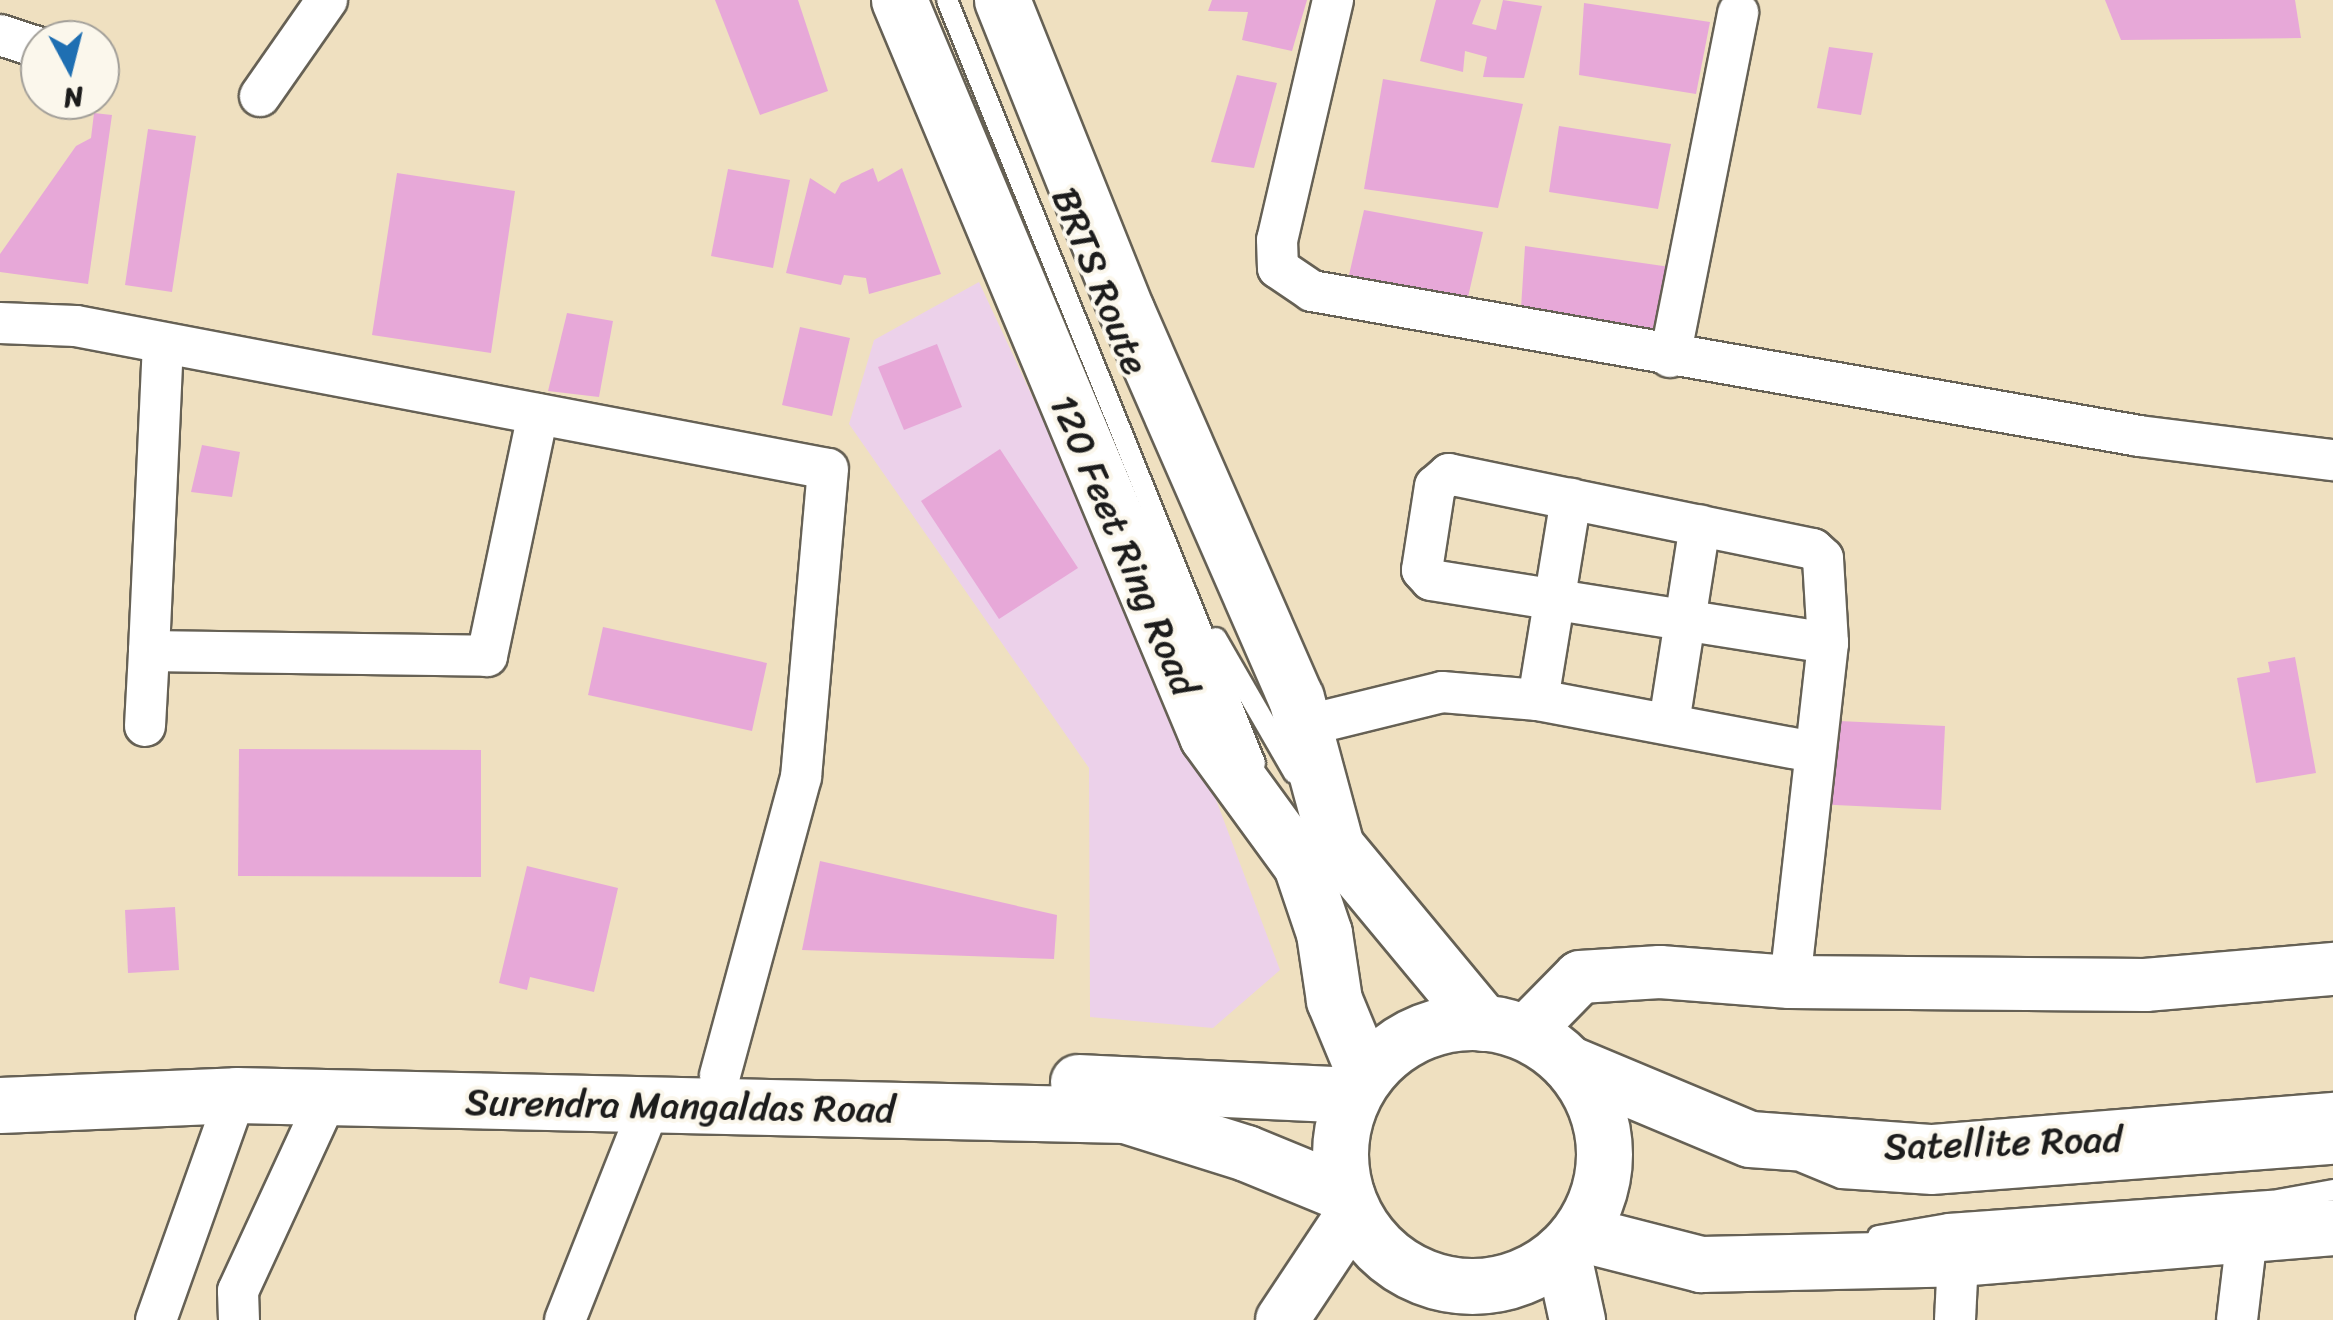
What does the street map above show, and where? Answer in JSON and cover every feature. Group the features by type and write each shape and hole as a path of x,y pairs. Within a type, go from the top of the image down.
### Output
{"main road":[{"name":"120 Feet Ring Road","path":"899,0 1207,736 1319,855 1526,1040"},
{"name":"120 Feet Ring Road","path":"1002,0 1304,726 1334,1000 1359,1085"},
{"path":"1450,1320 1419,1275 1370,1238 1349,1203 1340,1144 1359,1085 1418,1034 1526,1040 1587,1088 1604,1146 1602,1177 1570,1242 1576,1320"},
{"name":"Satellite Road","path":"1526,1040 1750,1139 1933,1152 2333,1120"},
{"name":"Surendra Mangaldas Road","path":"0,1072 236,1063 1359,1085"},
{"name":"Surendra Mangaldas Road","path":"0,1105 236,1095 1126,1115 1246,1152 1349,1203"},
{"path":"1419,1275 1464,1285 1509,1281 1570,1242 1701,1264 1958,1258 2333,1227"}],"street":[{"path":"260,96 327,0"},
{"path":"1333,0 1291,159 1278,268 1312,291 1670,357 2140,436 2333,460"},
{"path":"1670,357 1738,13"},
{"path":"0,323 76,326 828,469 801,777 720,1074"},
{"path":"145,726 163,343"},
{"path":"149,650 487,656 538,414"},
{"path":"1790,982 1828,644 1823,558 1813,549 1450,474 1435,486 1424,576 1828,644"},
{"path":"1538,700 1572,498"},
{"path":"1669,723 1700,525"},
{"path":"1304,726 1442,692 1538,700 1813,752"},
{"path":"1526,1040 1580,977 1660,972 1790,982 2145,985 2333,969"},
{"path":"156,1320 236,1095"},
{"path":"239,1320 238,1291 327,1098"},
{"path":"565,1320 650,1105"},
{"path":"1282,1320 1349,1203"},
{"path":"2237,1320 2247,1236"},
{"path":"1955,1320 1958,1258"}],"lane":[{"name":"BRTS Route","path":"947,0 1188,589 1239,728 1319,855"},
{"name":"BRTS Route","path":"1188,589 1319,855"},
{"path":"1750,1139 1842,1178 1932,1184 2333,1154"},
{"path":"1701,1264 1948,1224 2272,1201 2333,1190"}],"shaded area":[{"path":"979,282 1200,757 1280,970 1213,1028 1090,1017 1089,768 849,424 874,340"}],"building":[{"path":"715,0 798,0 828,91 760,115"},
{"path":"1212,0 1307,0 1292,51 1242,40 1248,12 1208,11"},
{"path":"1436,0 1481,0 1472,24 1496,30 1503,0 1542,6 1524,78 1483,77 1487,57 1465,51 1463,72 1420,61"},
{"path":"2105,0 2295,0 2301,38 2121,40"},
{"path":"1584,3 1710,22 1696,94 1579,75"},
{"path":"1829,47 1873,53 1861,115 1817,108"},
{"path":"1237,75 1277,83 1254,168 1211,162"},
{"path":"1383,79 1523,104 1498,208 1364,189"},
{"path":"93,120 111,120 88,284 0,272 0,254 76,146 91,138"},
{"path":"1559,126 1671,144 1658,209 1549,192"},
{"path":"148,129 196,136 172,292 125,285"},
{"path":"873,168 878,182 902,168 941,274 869,294 866,278 844,275 841,285 786,273 810,178 835,194 841,183"},
{"path":"728,169 790,180 773,268 711,256"},
{"path":"397,173 515,191 491,353 372,335"},
{"path":"1364,210 1483,232 1468,297 1349,275"},
{"path":"1525,246 1670,267 1652,331 1521,308"},
{"path":"567,313 613,321 599,397 548,391"},
{"path":"800,327 850,338 832,416 782,405"},
{"path":"937,344 962,407 904,430 878,367"},
{"path":"202,445 240,452 232,497 191,492"},
{"path":"1000,449 1078,568 999,619 921,501"},
{"path":"603,627 767,663 752,731 588,695"},
{"path":"2295,657 2316,773 2256,783 2237,678 2270,672 2268,662"},
{"path":"1818,720 1945,726 1941,810 1814,804"},
{"path":"239,749 481,750 481,877 238,876"},
{"path":"820,861 1057,915 1054,959 802,950"},
{"path":"527,866 618,888 594,992 530,977 527,990 499,983"},
{"path":"175,907 179,970 128,973 125,910"}]}
